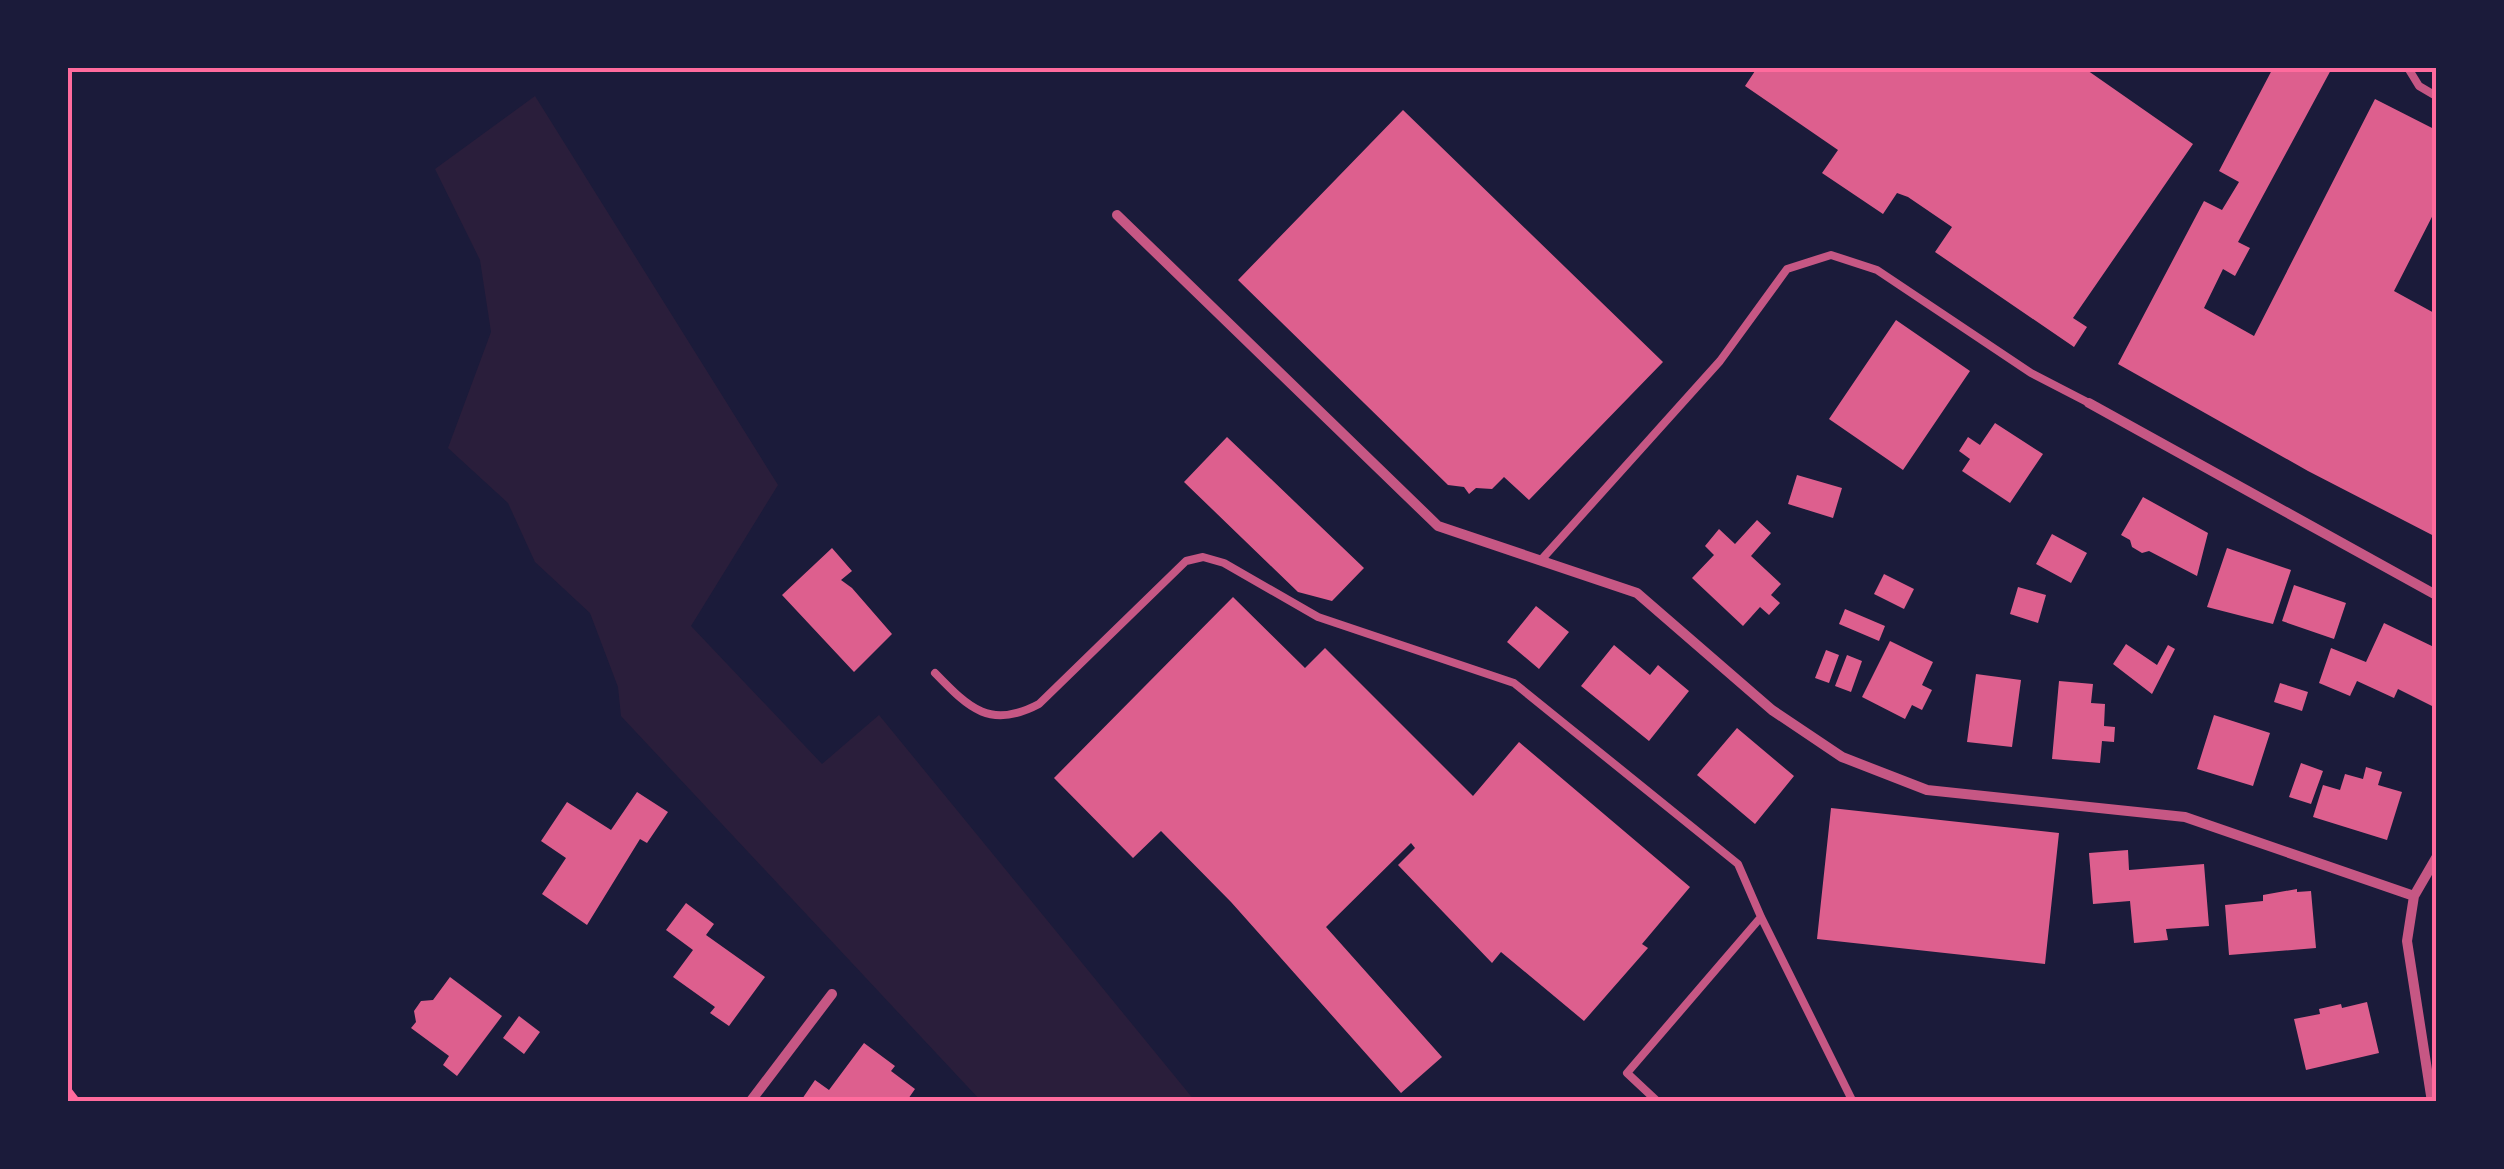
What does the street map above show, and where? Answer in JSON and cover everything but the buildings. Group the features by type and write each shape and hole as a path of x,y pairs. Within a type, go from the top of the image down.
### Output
{"street":[{"path":"1116,215 1438,526 1637,593 1772,710 1842,757 1926,790 2185,817 2414,896"},
{"path":"2088,403 2436,595"},
{"path":"2432,1102 2407,941 2414,896 2436,858"},
{"path":"750,1102 832,994"}],"lane":[{"path":"2408,68 2418,86 2436,96"},
{"path":"1542,560 1720,361 1787,269 1831,255 1876,270 2031,373 2088,403"},
{"path":"935,672 968,707 994,716 1018,716 1039,704 1186,561 1203,557 1318,617 1514,683 1738,864 1853,1102"},
{"path":"1658,1102 1627,1073 1761,917"}],"path":[{"path":"68,1089 78,1102"}],"shaded area":[{"path":"535,96 778,485 691,626 822,764 879,715 1195,1101 981,1101 621,716 618,687 590,613 535,562 508,503 448,448 491,332 480,260 435,169"}]}
